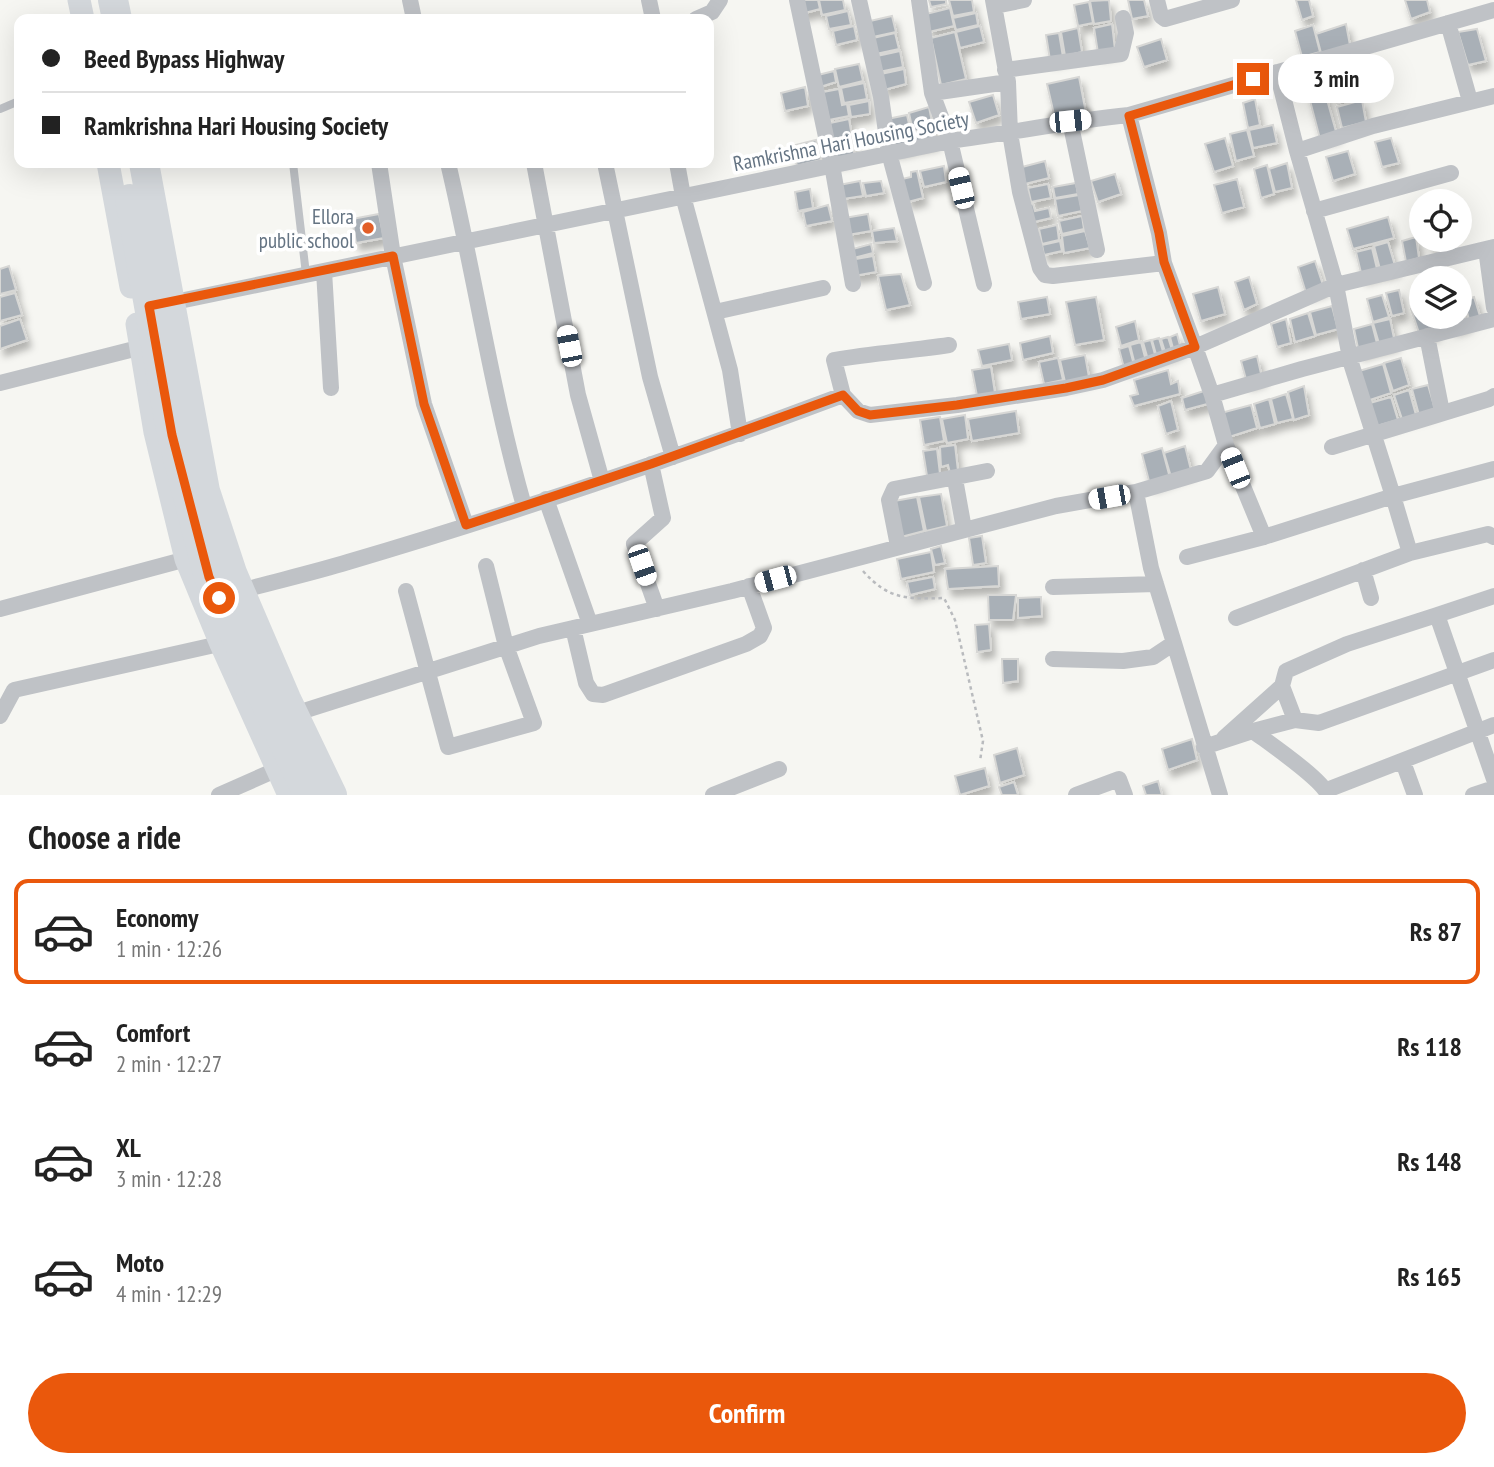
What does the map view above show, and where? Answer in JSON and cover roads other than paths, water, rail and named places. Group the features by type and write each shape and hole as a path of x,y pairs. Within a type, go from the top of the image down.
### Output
{"highway":[{"path":"125,168 166,303 148,345 172,435 195,557 209,577 229,642 285,766 308,795"},
{"path":"145,168 166,303 205,491 244,590 332,795"}],"street":[{"path":"707,14 720,0"},
{"path":"797,0 832,165 853,284"},
{"path":"859,0 881,97 889,153 924,283"},
{"path":"919,0 932,93 950,141 984,284"},
{"path":"1024,0 994,3 1007,76 1010,133 1020,192 1036,257 1045,275 1164,262"},
{"path":"1157,0 1161,16 1165,19 1229,0"},
{"path":"1490,11 1494,27"},
{"name":"Ramkrishna Hari Housing Society","path":"166,303 950,141 1070,121 1129,116 1490,11"},
{"path":"932,93 1121,54 1126,33 1124,18"},
{"path":"1448,23 1469,101"},
{"path":"1277,72 1336,285 1350,356 1410,553"},
{"path":"1297,151 1373,126 1494,96"},
{"path":"1129,116 1164,262 1212,395 1226,445 1264,537"},
{"path":"1070,121 1097,250"},
{"path":"0,383 148,345 109,168"},
{"path":"153,168 166,303"},
{"path":"380,168 393,256 424,404 466,525"},
{"path":"449,168 505,440 524,506"},
{"path":"535,168 578,395 602,481"},
{"path":"606,168 650,377 673,457"},
{"path":"678,168 730,370 740,433"},
{"path":"1314,211 1451,173"},
{"path":"949,345 834,360 843,395 858,411 870,415 957,405 1103,380 1195,347 1336,285 1490,248 1494,308"},
{"path":"324,271 331,388"},
{"path":"715,312 822,288"},
{"path":"1212,395 1494,319"},
{"path":"1427,337 1442,412"},
{"path":"244,590 348,562 602,481 843,395"},
{"path":"1332,447 1494,396"},
{"path":"342,795 298,713 428,670 573,628 749,586 1055,506 1136,492 1207,471 1226,445"},
{"path":"651,464 663,518 634,544 657,608"},
{"path":"1187,557 1494,469"},
{"path":"898,546 889,500 894,489 987,471"},
{"path":"955,479 964,529"},
{"path":"1136,492 1156,584 1174,643 1212,744 1220,795"},
{"path":"545,499 590,624"},
{"path":"1236,618 1410,553 1488,534 1494,537"},
{"path":"0,609 195,557"},
{"path":"406,591 448,747 534,723 506,646 486,566"},
{"path":"1363,570 1371,598"},
{"path":"1053,587 1156,584"},
{"path":"573,628 586,682 593,694 603,695 746,644 760,636 764,628 749,586"},
{"path":"1212,744 1282,686 1286,671 1347,644 1494,596"},
{"path":"1437,615 1494,779"},
{"path":"0,716 7,692 229,642"},
{"path":"1053,659 1124,661 1153,657 1174,643"},
{"path":"1212,744 1295,720 1319,723 1494,660"},
{"path":"1282,686 1295,720"},
{"path":"1253,731 1328,792 1494,725"},
{"path":"1403,762 1415,795"},
{"path":"219,795 285,766 289,795"},
{"path":"713,795 779,769"},
{"path":"1076,795 1119,779 1125,795"},
{"path":"1473,795 1494,788"}],"lane":[{"path":"294,168 306,274"}],"place":[{"name":"Ellora public school","path":"368,228"}]}
